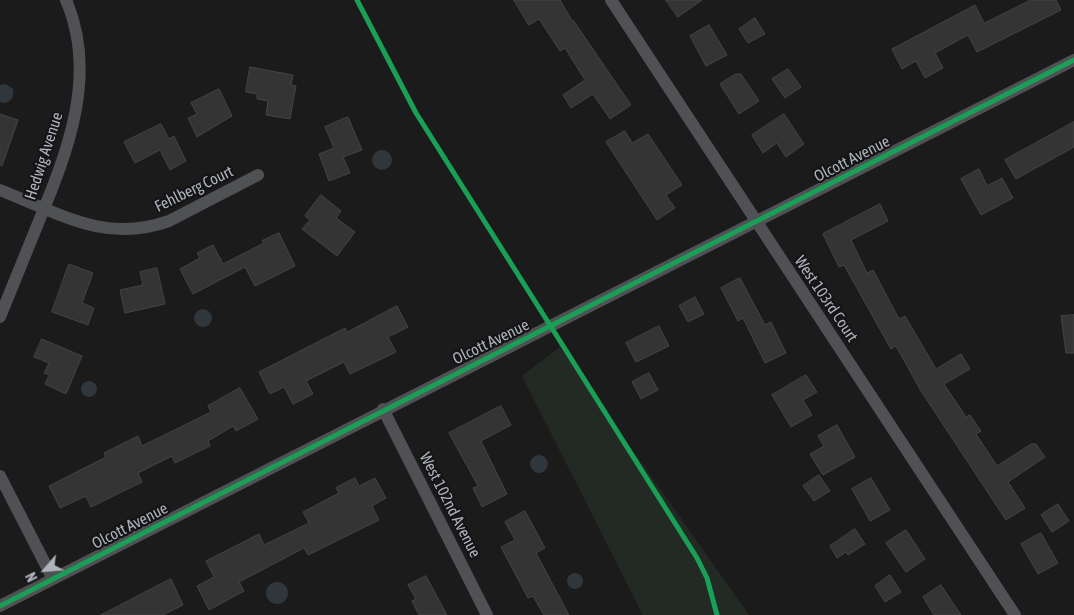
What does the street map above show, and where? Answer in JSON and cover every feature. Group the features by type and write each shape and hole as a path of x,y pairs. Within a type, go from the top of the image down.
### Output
{"street":[{"name":"Hedwig Avenue","path":"0,317 66,150 75,117 81,69 78,37 66,0"},
{"name":"West 103rd Court","path":"612,0 1015,615"},
{"name":"Olcott Avenue","path":"0,606 383,409 1074,60"},
{"name":"Fehlberg Court","path":"0,190 98,228 126,230 142,229 169,221 258,175"},
{"name":"West 102nd Avenue","path":"383,409 487,615"},
{"path":"0,476 53,579"}],"shaded area":[{"path":"6,84 13,89 13,95 9,102 3,103 0,102 0,85"},
{"path":"382,150 389,153 392,160 389,167 382,170 375,167 372,160 375,153"},
{"path":"199,309 207,309 212,314 210,325 199,327 194,322 194,314"},
{"path":"560,347 749,615 643,615 522,376"},
{"path":"86,381 92,381 97,386 95,395 86,397 81,392 81,386"},
{"path":"535,455 543,455 548,460 546,471 535,473 530,468 530,460"},
{"path":"572,573 578,573 583,578 581,587 572,589 567,584 567,578"},
{"path":"277,582 285,585 288,593 285,601 277,604 269,601 266,593 269,585"}],"building":[{"path":"514,0 560,0 572,21 631,105 610,119 593,94 571,108 563,95 585,80 565,48 560,51 539,19 529,25"},
{"path":"666,0 702,0 678,17"},
{"path":"1031,0 1056,0 1061,10 977,52 968,35 935,53 943,68 925,78 916,61 902,69 892,49 975,5 984,23"},
{"path":"755,18 765,34 748,43 739,29"},
{"path":"709,25 727,55 706,66 690,36"},
{"path":"250,67 293,75 291,85 296,86 290,119 266,115 268,101 257,99 257,94 246,92"},
{"path":"788,69 801,87 785,98 772,79"},
{"path":"736,74 741,74 759,101 739,114 720,84"},
{"path":"219,89 232,116 197,137 188,118 197,114 191,103"},
{"path":"0,114 18,120 2,166 0,165"},
{"path":"784,114 804,144 786,157 777,143 763,153 752,135"},
{"path":"348,117 362,150 343,157 350,173 329,181 319,154 334,148 325,127"},
{"path":"1074,122 1074,147 1016,179 1005,160"},
{"path":"161,124 169,139 174,136 186,161 170,170 160,150 135,163 124,142"},
{"path":"625,131 632,143 648,134 682,185 666,195 675,208 657,220 606,142"},
{"path":"979,169 987,186 1002,178 1013,198 981,215 961,179"},
{"path":"321,195 341,211 336,218 355,232 337,256 302,229 310,220 305,216"},
{"path":"880,204 888,221 851,240 867,273 873,270 899,319 905,316 936,369 961,354 970,369 944,384 966,417 970,415 981,431 976,434 997,466 1031,444 1036,444 1045,457 1008,482 1025,508 1006,520 921,391 896,346 891,349 844,265 839,267 823,234"},
{"path":"279,233 295,266 255,286 245,267 193,294 180,269 200,258 197,253 213,245 223,264"},
{"path":"69,264 93,273 82,303 94,308 88,325 52,312"},
{"path":"157,268 165,304 125,313 120,290 143,285 140,272"},
{"path":"740,278 765,325 771,322 786,353 765,363 743,318 738,321 721,288"},
{"path":"695,297 704,314 688,322 679,306"},
{"path":"397,306 408,327 388,337 396,352 350,374 344,362 306,381 313,394 293,404 284,387 270,394 259,372 345,328 347,332"},
{"path":"1074,315 1074,353 1066,353 1061,316"},
{"path":"659,326 669,346 636,362 626,343"},
{"path":"42,339 82,356 66,394 45,384 49,375 44,373 49,363 34,357"},
{"path":"649,373 658,390 641,399 632,382"},
{"path":"806,375 817,392 803,400 812,415 791,427 772,395"},
{"path":"240,388 258,419 236,431 233,426 208,441 210,446 175,463 172,456 138,473 142,482 91,507 86,496 60,508 49,486 106,457 104,453 138,436 142,446 211,412 208,406"},
{"path":"501,406 511,425 481,441 507,494 482,507 473,488 478,486 449,433"},
{"path":"837,425 855,457 823,475 810,454 824,446 818,436"},
{"path":"819,475 830,491 814,501 803,486"},
{"path":"355,478 359,486 375,478 386,498 372,506 379,520 308,555 304,548 239,582 244,591 209,610 197,586 214,577 206,561 259,534 264,545 309,523 303,512 339,493 336,488"},
{"path":"871,478 890,510 870,521 852,489"},
{"path":"1058,504 1069,521 1052,532 1041,515"},
{"path":"525,511 545,548 536,553 569,615 544,615 533,596 528,598 501,547 515,540 505,522"},
{"path":"855,529 865,544 848,555 846,552 837,558 830,546"},
{"path":"906,530 925,559 906,572 886,543"},
{"path":"1041,533 1058,563 1038,574 1021,544"},
{"path":"890,575 901,592 885,602 875,586"},
{"path":"426,576 447,615 419,615 412,601 416,599 408,585"},
{"path":"171,579 183,605 163,615 101,615"},
{"path":"941,585 961,615 934,615 923,597"}],"cycle path":[{"path":"357,0 416,113 697,558 707,578 717,615"},
{"path":"0,606 1074,60"}]}
